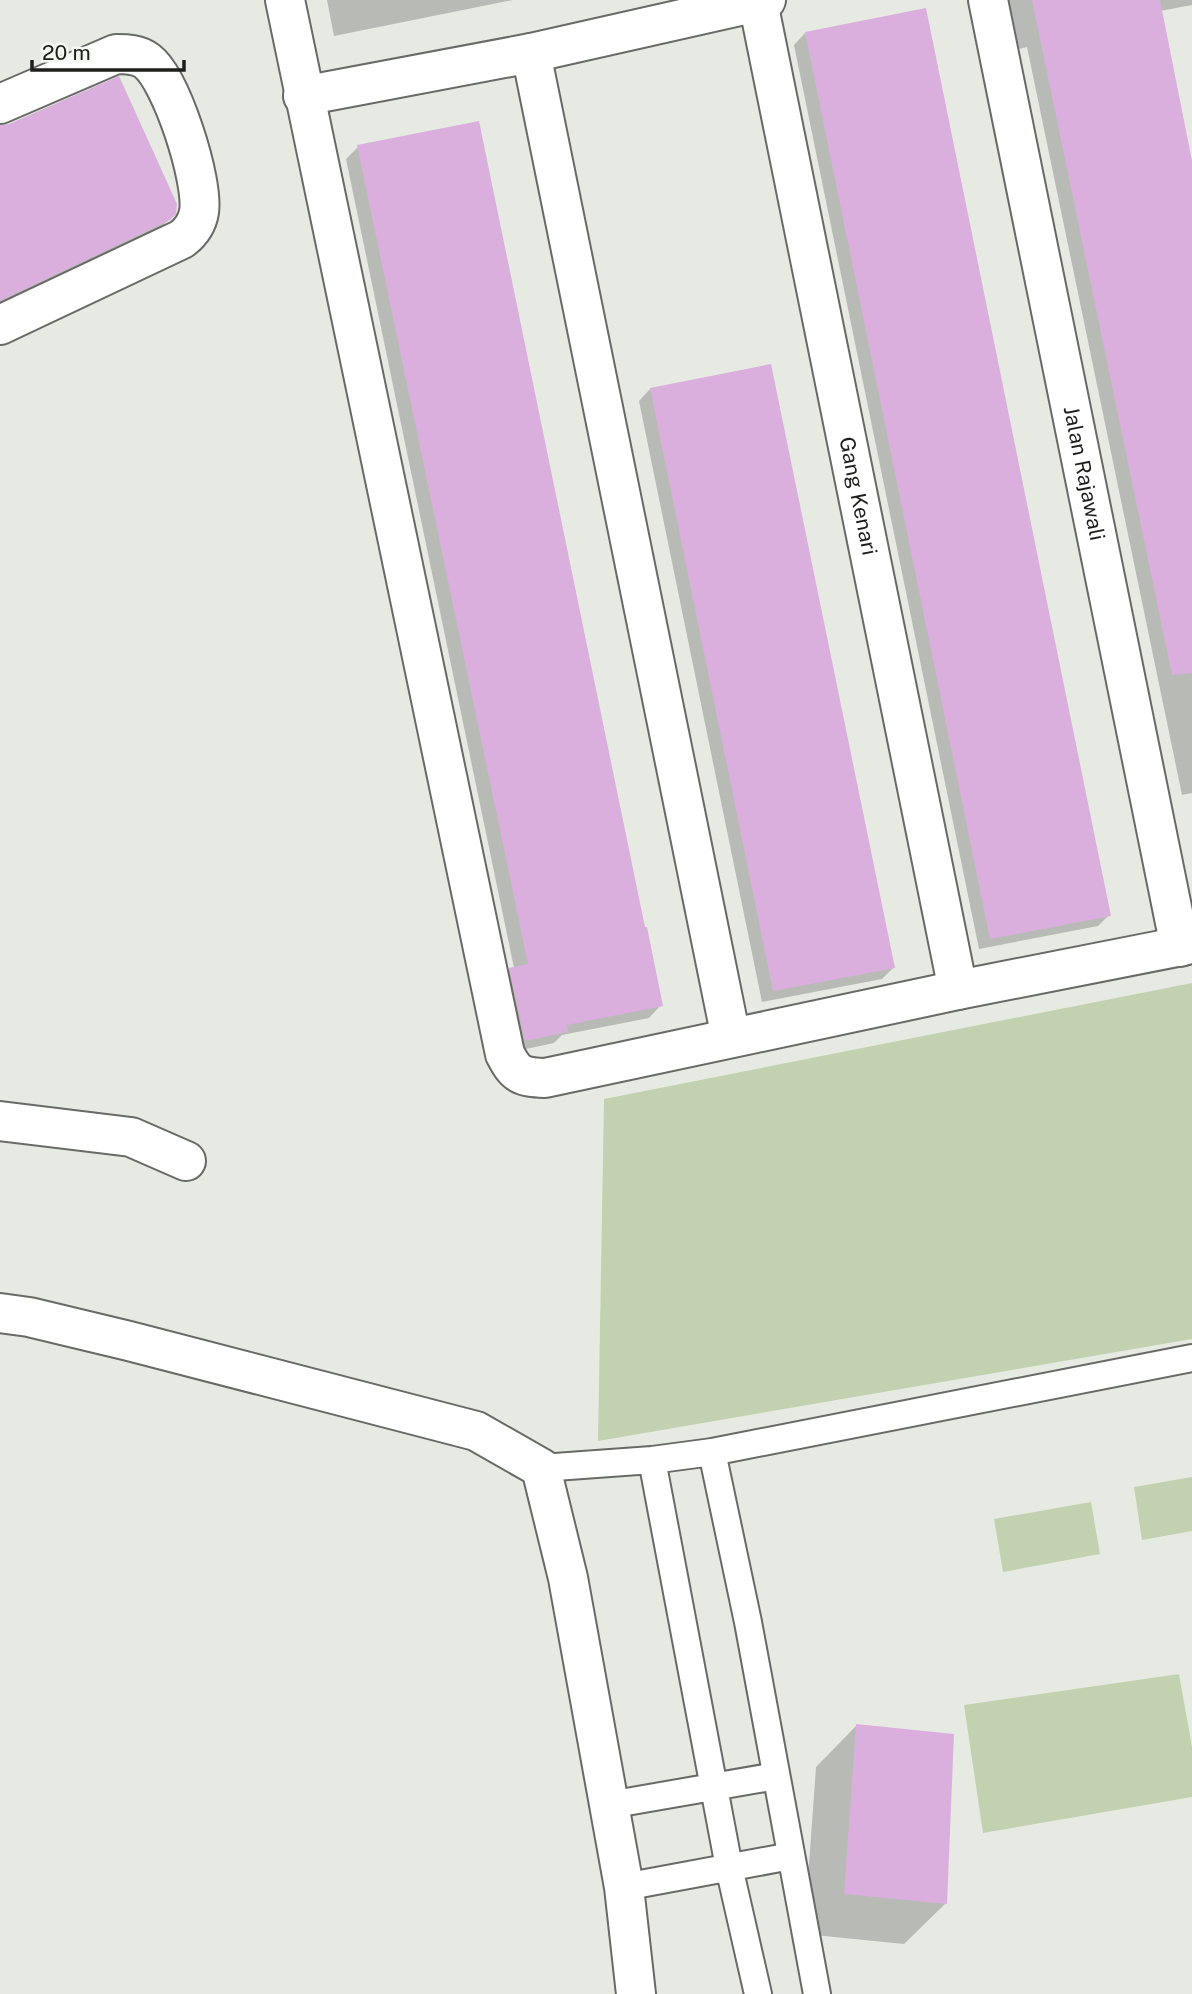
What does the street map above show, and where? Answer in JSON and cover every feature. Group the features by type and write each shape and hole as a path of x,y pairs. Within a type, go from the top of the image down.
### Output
{"street":[{"path":"285,0 505,1054 513,1070 529,1077 545,1079 958,990 1186,945"},
{"name":"Jalan Rajawali","path":"988,0 1186,945"},
{"path":"303,96 531,53 762,1"},
{"name":"Gang Kenari","path":"762,1 958,990"},
{"path":"531,53 731,1038"},
{"path":"0,104 116,54 132,54 146,61 159,74 182,125 198,186 199,212 193,230 182,239 0,325"},
{"path":"0,1121 131,1137 186,1160"},
{"path":"0,1313 29,1317 129,1341 475,1431 541,1468 568,1578 624,1887 636,1994"}],"lane":[{"path":"541,1468 652,1460 712,1452 1192,1358"},
{"path":"712,1452 748,1622 817,1994"},
{"path":"652,1460 729,1867 758,1994"},
{"path":"609,1805 776,1776"},
{"path":"624,1887 791,1856"}],"green space":[{"path":"1192,983 1192,1339 598,1441 604,1099"},
{"path":"1192,1477 1192,1531 1142,1540 1134,1487"},
{"path":"1091,1502 1100,1554 1003,1572 994,1519"},
{"path":"1179,1674 1192,1747 1192,1797 983,1833 964,1705"}],"building":[{"path":"1032,0 1160,0 1192,161 1192,673 1172,675"},
{"path":"926,8 1111,916 990,939 805,32"},
{"path":"119,76 177,204 176,214 170,220 0,301 0,125 9,124"},
{"path":"479,121 663,1006 567,1025 568,1032 525,1041 509,968 528,964 357,145"},
{"path":"771,364 895,968 773,991 650,388"},
{"path":"856,1724 954,1734 947,1904 844,1894"}]}
